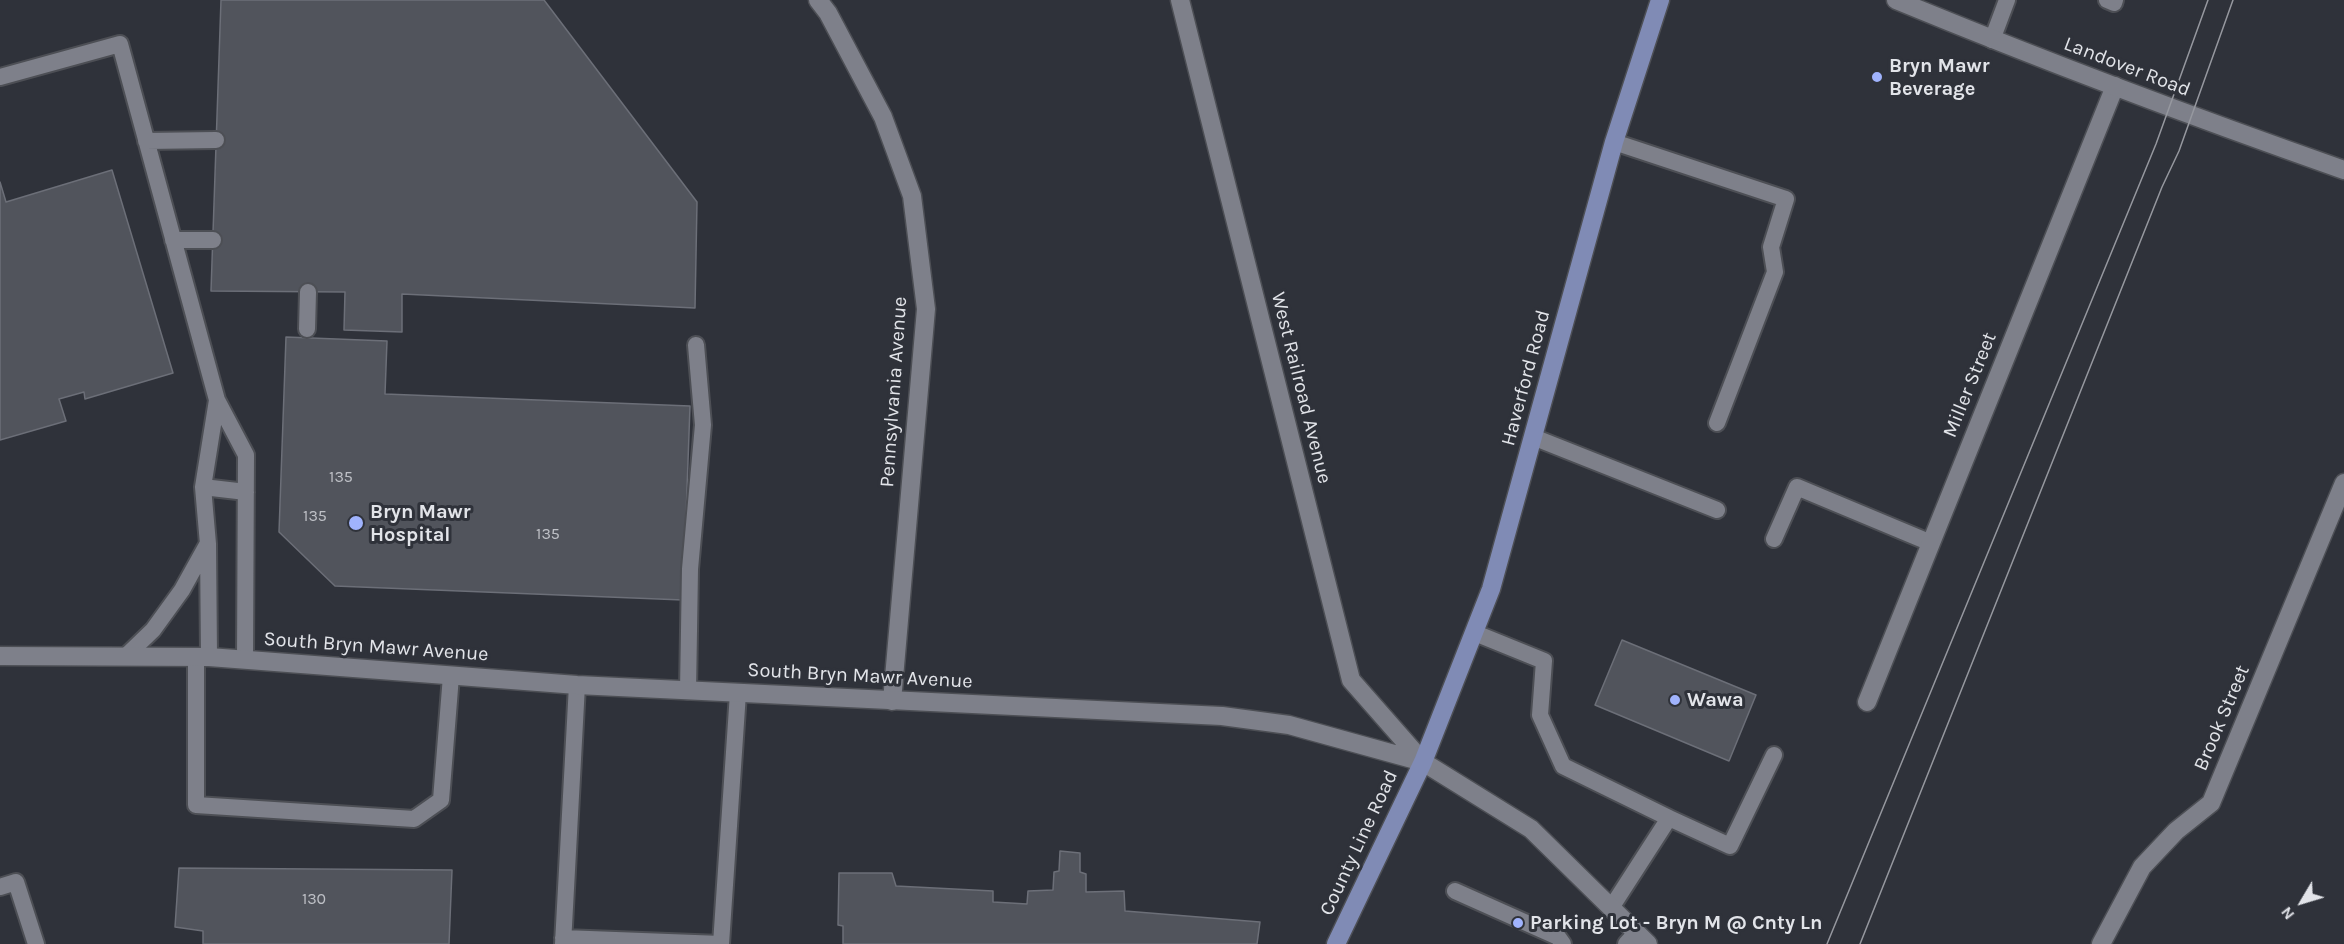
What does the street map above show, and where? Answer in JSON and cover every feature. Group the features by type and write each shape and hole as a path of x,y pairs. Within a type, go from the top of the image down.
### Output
{"main road":[{"name":"Haverford Road","path":"1423,762 1491,589 1614,142 1660,0"},
{"name":"County Line Road","path":"1336,944 1423,762"}],"street":[{"name":"Pennsylvania Avenue","path":"818,0 828,13 883,117 912,196 926,309 892,701"},
{"name":"West Railroad Avenue","path":"1180,0 1351,680 1423,762"},
{"name":"Landover Road","path":"1896,0 1992,40 2344,170"},
{"name":"Miller Street","path":"1867,702 2115,86"},
{"name":"Brook Street","path":"2101,944 2142,867 2176,831 2211,803 2344,483"},
{"name":"South Bryn Mawr Avenue","path":"0,656 202,657 577,685 1221,716 1289,725 1423,762 1531,829 1611,908 1637,940"}],"lane":[{"path":"1992,40 2007,0"},
{"path":"2106,0 2114,3 2115,0"},
{"path":"0,77 120,44 217,400 246,455 245,660"},
{"path":"146,141 216,140"},
{"path":"1614,142 1786,199 1771,247 1775,272 1717,423"},
{"path":"173,240 213,240"},
{"path":"307,329 308,292"},
{"path":"688,691 690,569 703,425 696,345"},
{"path":"217,400 203,487 208,544 196,805 414,819 441,800 451,676"},
{"path":"1533,437 1717,510"},
{"path":"203,487 246,492"},
{"path":"1774,539 1797,487 1931,543"},
{"path":"125,657 153,630 182,590 208,544"},
{"path":"1475,633 1544,661 1540,715 1563,766 1730,846 1774,755"},
{"path":"577,685 563,941 721,944 738,693"},
{"path":"1611,908 1669,818"},
{"path":"0,887 16,882 36,944"},
{"path":"1455,891 1558,937 1563,944"}],"building":[{"path":"221,0 544,0 697,202 695,308 402,294 402,332 344,330 345,292 211,291"},
{"path":"112,170 173,373 85,399 84,392 59,399 66,421 0,440 0,182 6,202"},
{"path":"286,337 387,341 385,394 690,406 683,600 335,586 279,532"},
{"name":"Wawa","path":"1622,640 1756,695 1729,761 1595,705"},
{"path":"1060,851 1080,853 1080,872 1086,874 1086,892 1124,891 1125,911 1260,922 1257,944 843,944 843,926 838,925 839,873 892,873 896,886 993,891 993,902 1027,904 1028,891 1053,890 1054,872 1059,871"},
{"path":"179,868 452,870 449,944 203,944 203,931 175,927"}],"tram line":[{"path":"1827,944 2156,144 2208,0"},
{"path":"1860,944 2162,187 2179,151 2233,0"}],"place":[{"name":"Bryn Mawr Beverage","path":"1877,77"},
{"name":"Bryn Mawr Hospital","path":"356,523"},
{"name":"Wawa","path":"1675,700"},
{"name":"Parking Lot - Bryn M @ Cnty Ln","path":"1518,923"}]}
